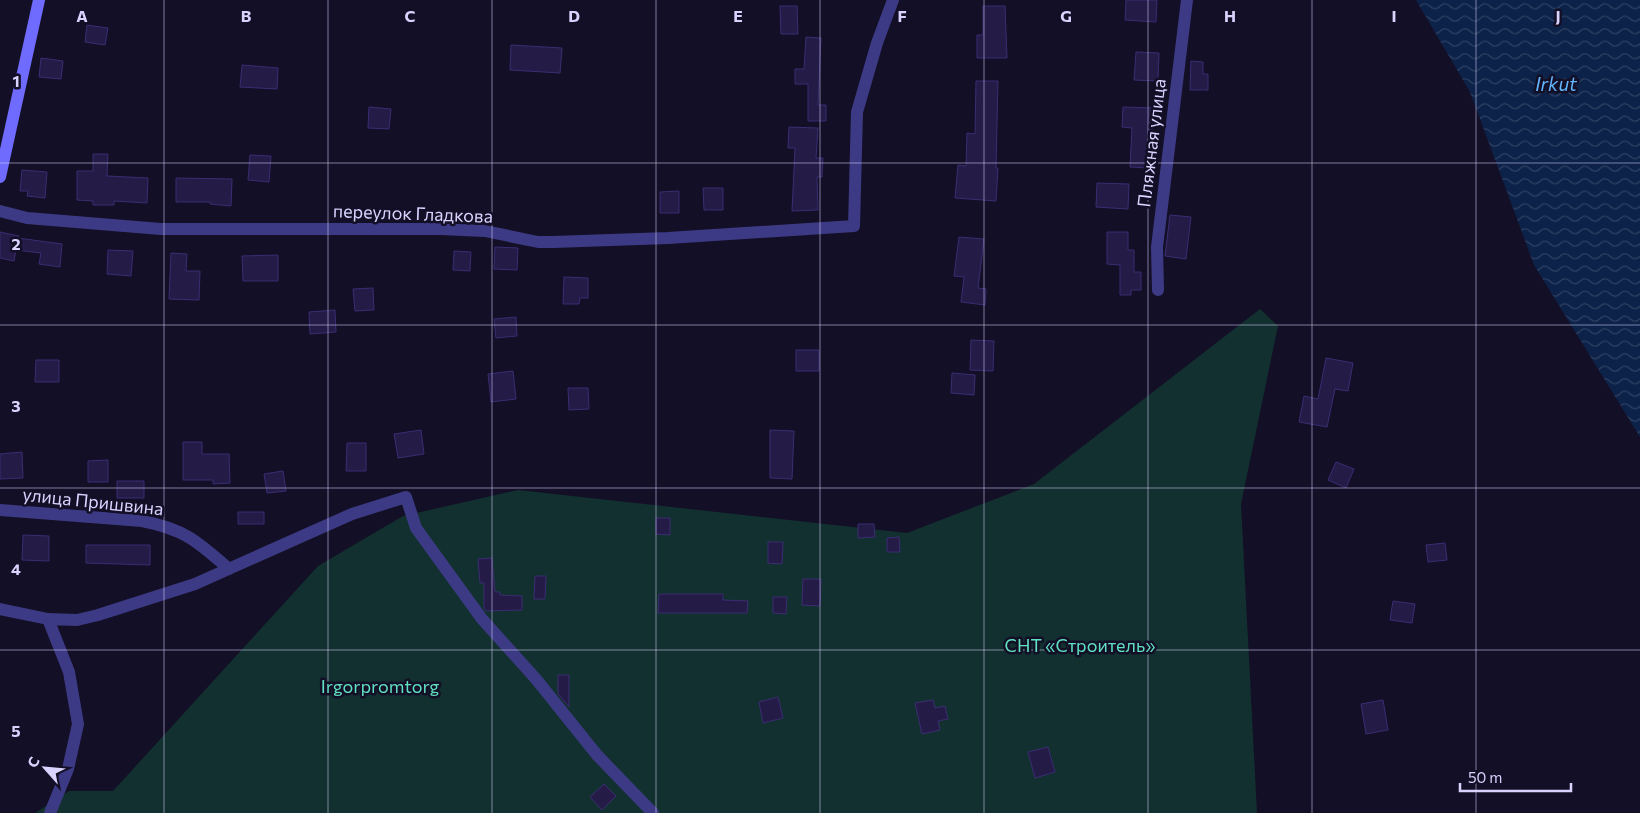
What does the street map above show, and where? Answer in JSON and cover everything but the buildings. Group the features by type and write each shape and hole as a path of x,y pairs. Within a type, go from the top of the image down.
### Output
{"street":[{"path":"0,177 39,0"},
{"name":"переулок Гладкова","path":"0,211 27,218 161,228 440,229 485,231 538,242 854,226 857,112 877,43 894,0"},
{"name":"Пляжная улица","path":"1158,290 1158,247 1187,0"},
{"path":"0,609 48,618 77,620 98,615 195,584 352,514 406,497 416,528 482,619 536,679 597,755 653,813"},
{"name":"улица Пришвина","path":"0,510 142,521 164,525 181,531 196,540 230,568"},
{"path":"48,618 69,672 78,724 68,769 50,813"}],"green space":[{"name":"СНТ «Строитель»","path":"1260,309 1278,326 1241,504 1257,813 35,813 69,791 113,791 318,566 403,516 518,490 907,533 1034,484"}],"water":[{"name":"Irkut","path":"1416,0 1640,0 1640,437 1534,265 1470,92"}],"park label":[{"name":"Irgorpromtorg","path":"380,687"}]}
